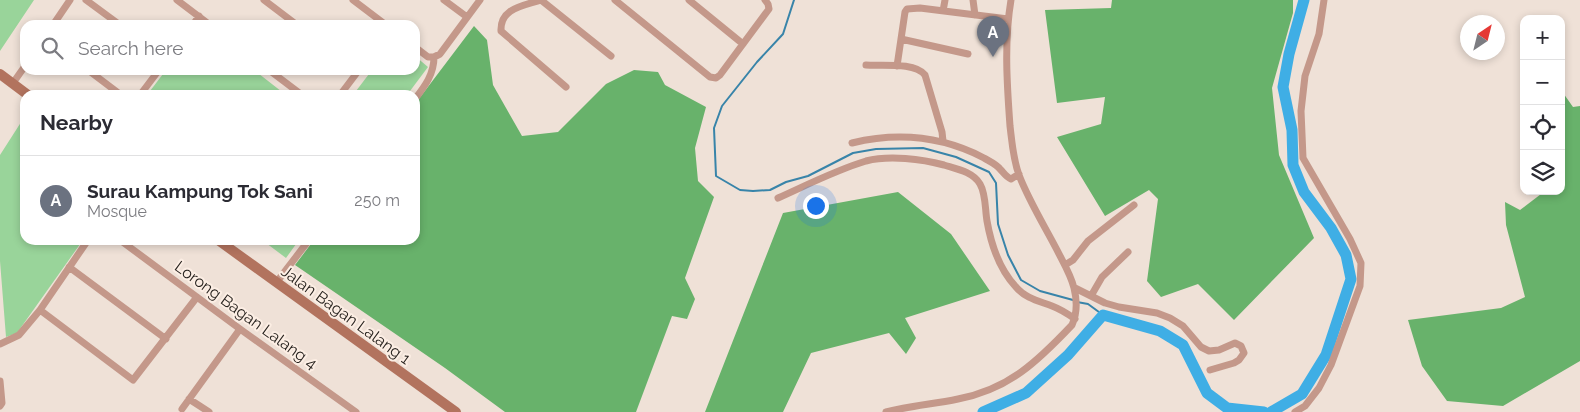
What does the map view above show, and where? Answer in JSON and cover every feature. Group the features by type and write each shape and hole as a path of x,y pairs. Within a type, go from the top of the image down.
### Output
{"main road":[{"path":"0,74 22,90"},
{"name":"Jalan Bagan Lalang 1","path":"225,245 456,412"}],"street":[{"path":"56,20 70,0"},
{"path":"86,0 113,20"},
{"path":"177,0 204,20"},
{"path":"264,0 290,20"},
{"path":"353,0 379,20"},
{"path":"444,0 467,17"},
{"path":"420,51 428,57 440,54 480,0"},
{"path":"566,87 501,31 501,22 509,11 541,0 611,56"},
{"path":"615,0 710,77 716,78 743,44 767,3"},
{"path":"689,0 743,44"},
{"path":"917,0 920,8"},
{"path":"943,11 944,0"},
{"path":"973,0 975,15"},
{"path":"886,412 961,398 1017,377 1038,360 1072,325 1076,315 1075,290 1019,174 1013,153 1008,102 1008,19 1011,0"},
{"path":"1295,412 1304,406 1319,388 1331,364 1360,286 1361,263 1350,239 1303,158 1300,112 1305,76 1319,34 1324,0"},
{"path":"897,66 907,9 920,8 1008,19"},
{"path":"196,20 199,16"},
{"path":"901,39 968,54"},
{"path":"420,92 434,67 434,57"},
{"path":"866,65 914,67 922,71 925,75 943,141"},
{"path":"13,83 20,73"},
{"path":"95,75 114,90"},
{"path":"144,90 155,75"},
{"path":"276,75 295,90"},
{"path":"344,90 354,75"},
{"path":"852,143 886,136 926,138 943,141 973,152 988,160 1011,179 1019,174"},
{"path":"778,198 831,174 873,160 924,160 967,172 981,186 987,222 996,252 1004,270 1015,286 1024,295 1076,315"},
{"path":"1065,266 1073,260 1088,241 1134,205"},
{"path":"0,344 18,336 40,310 84,245"},
{"name":"Lorong Bagan Lalang 4","path":"127,245 356,412"},
{"path":"276,283 305,245"},
{"path":"1091,296 1102,277 1128,252"},
{"path":"69,267 166,339"},
{"path":"1075,290 1119,307 1157,313 1170,318 1184,326 1201,347 1209,350 1219,350 1235,343 1241,346 1244,353 1239,360 1210,370"},
{"path":"40,310 134,380 197,297"},
{"path":"182,409 240,329"},
{"path":"0,381 2,404 0,406"},
{"path":"189,399 209,412"}],"green space":[{"path":"0,0 34,0 20,20 0,51"},
{"path":"1112,0 1293,0 1293,13 1272,88 1279,155 1314,238 1234,320 1198,284 1161,297 1147,281 1158,199 1149,190 1105,216 1057,137 1101,124 1105,97 1057,103 1045,10 1111,8"},
{"path":"474,26 487,40 493,85 522,136 558,132 606,84 634,70 658,72 665,85 706,107 695,148 698,181 714,197 685,278 695,299 687,319 672,316 636,412 505,412 445,368 295,265 310,245 420,245 420,97"},
{"path":"420,60 428,67 411,90 357,90 368,75 420,75"},
{"path":"162,75 260,75 280,90 151,90"},
{"path":"1565,96 1573,107 1580,106 1580,361 1503,406 1447,401 1422,366 1408,320 1501,308 1525,297 1506,225 1505,202 1520,210 1540,195 1565,195"},
{"path":"20,124 20,245 79,245 17,333 6,337 0,261 0,155"},
{"path":"898,192 951,234 990,291 905,318 916,338 906,354 889,333 811,353 783,412 705,412 783,213"},
{"path":"269,245 295,245 286,258"}],"waterway":[{"path":"794,0 783,34 757,62 722,106 714,128 716,176 740,190 770,190 786,182 808,176 853,153 876,149 923,148 956,157 989,172 996,183 998,224 1008,255 1021,280 1040,291 1073,300"},
{"path":"1271,412 1302,394 1326,355 1351,279 1346,255 1331,228 1304,192 1293,165 1292,130 1283,87 1289,54 1304,0"},
{"path":"1077,302 1088,304 1103,315"},
{"path":"983,412 1026,393 1068,355 1103,315 1160,331 1183,345 1207,393 1227,408 1264,412"}],"place":[{"name":"Surau Kampung Tok Sani","path":"993,57"}]}
